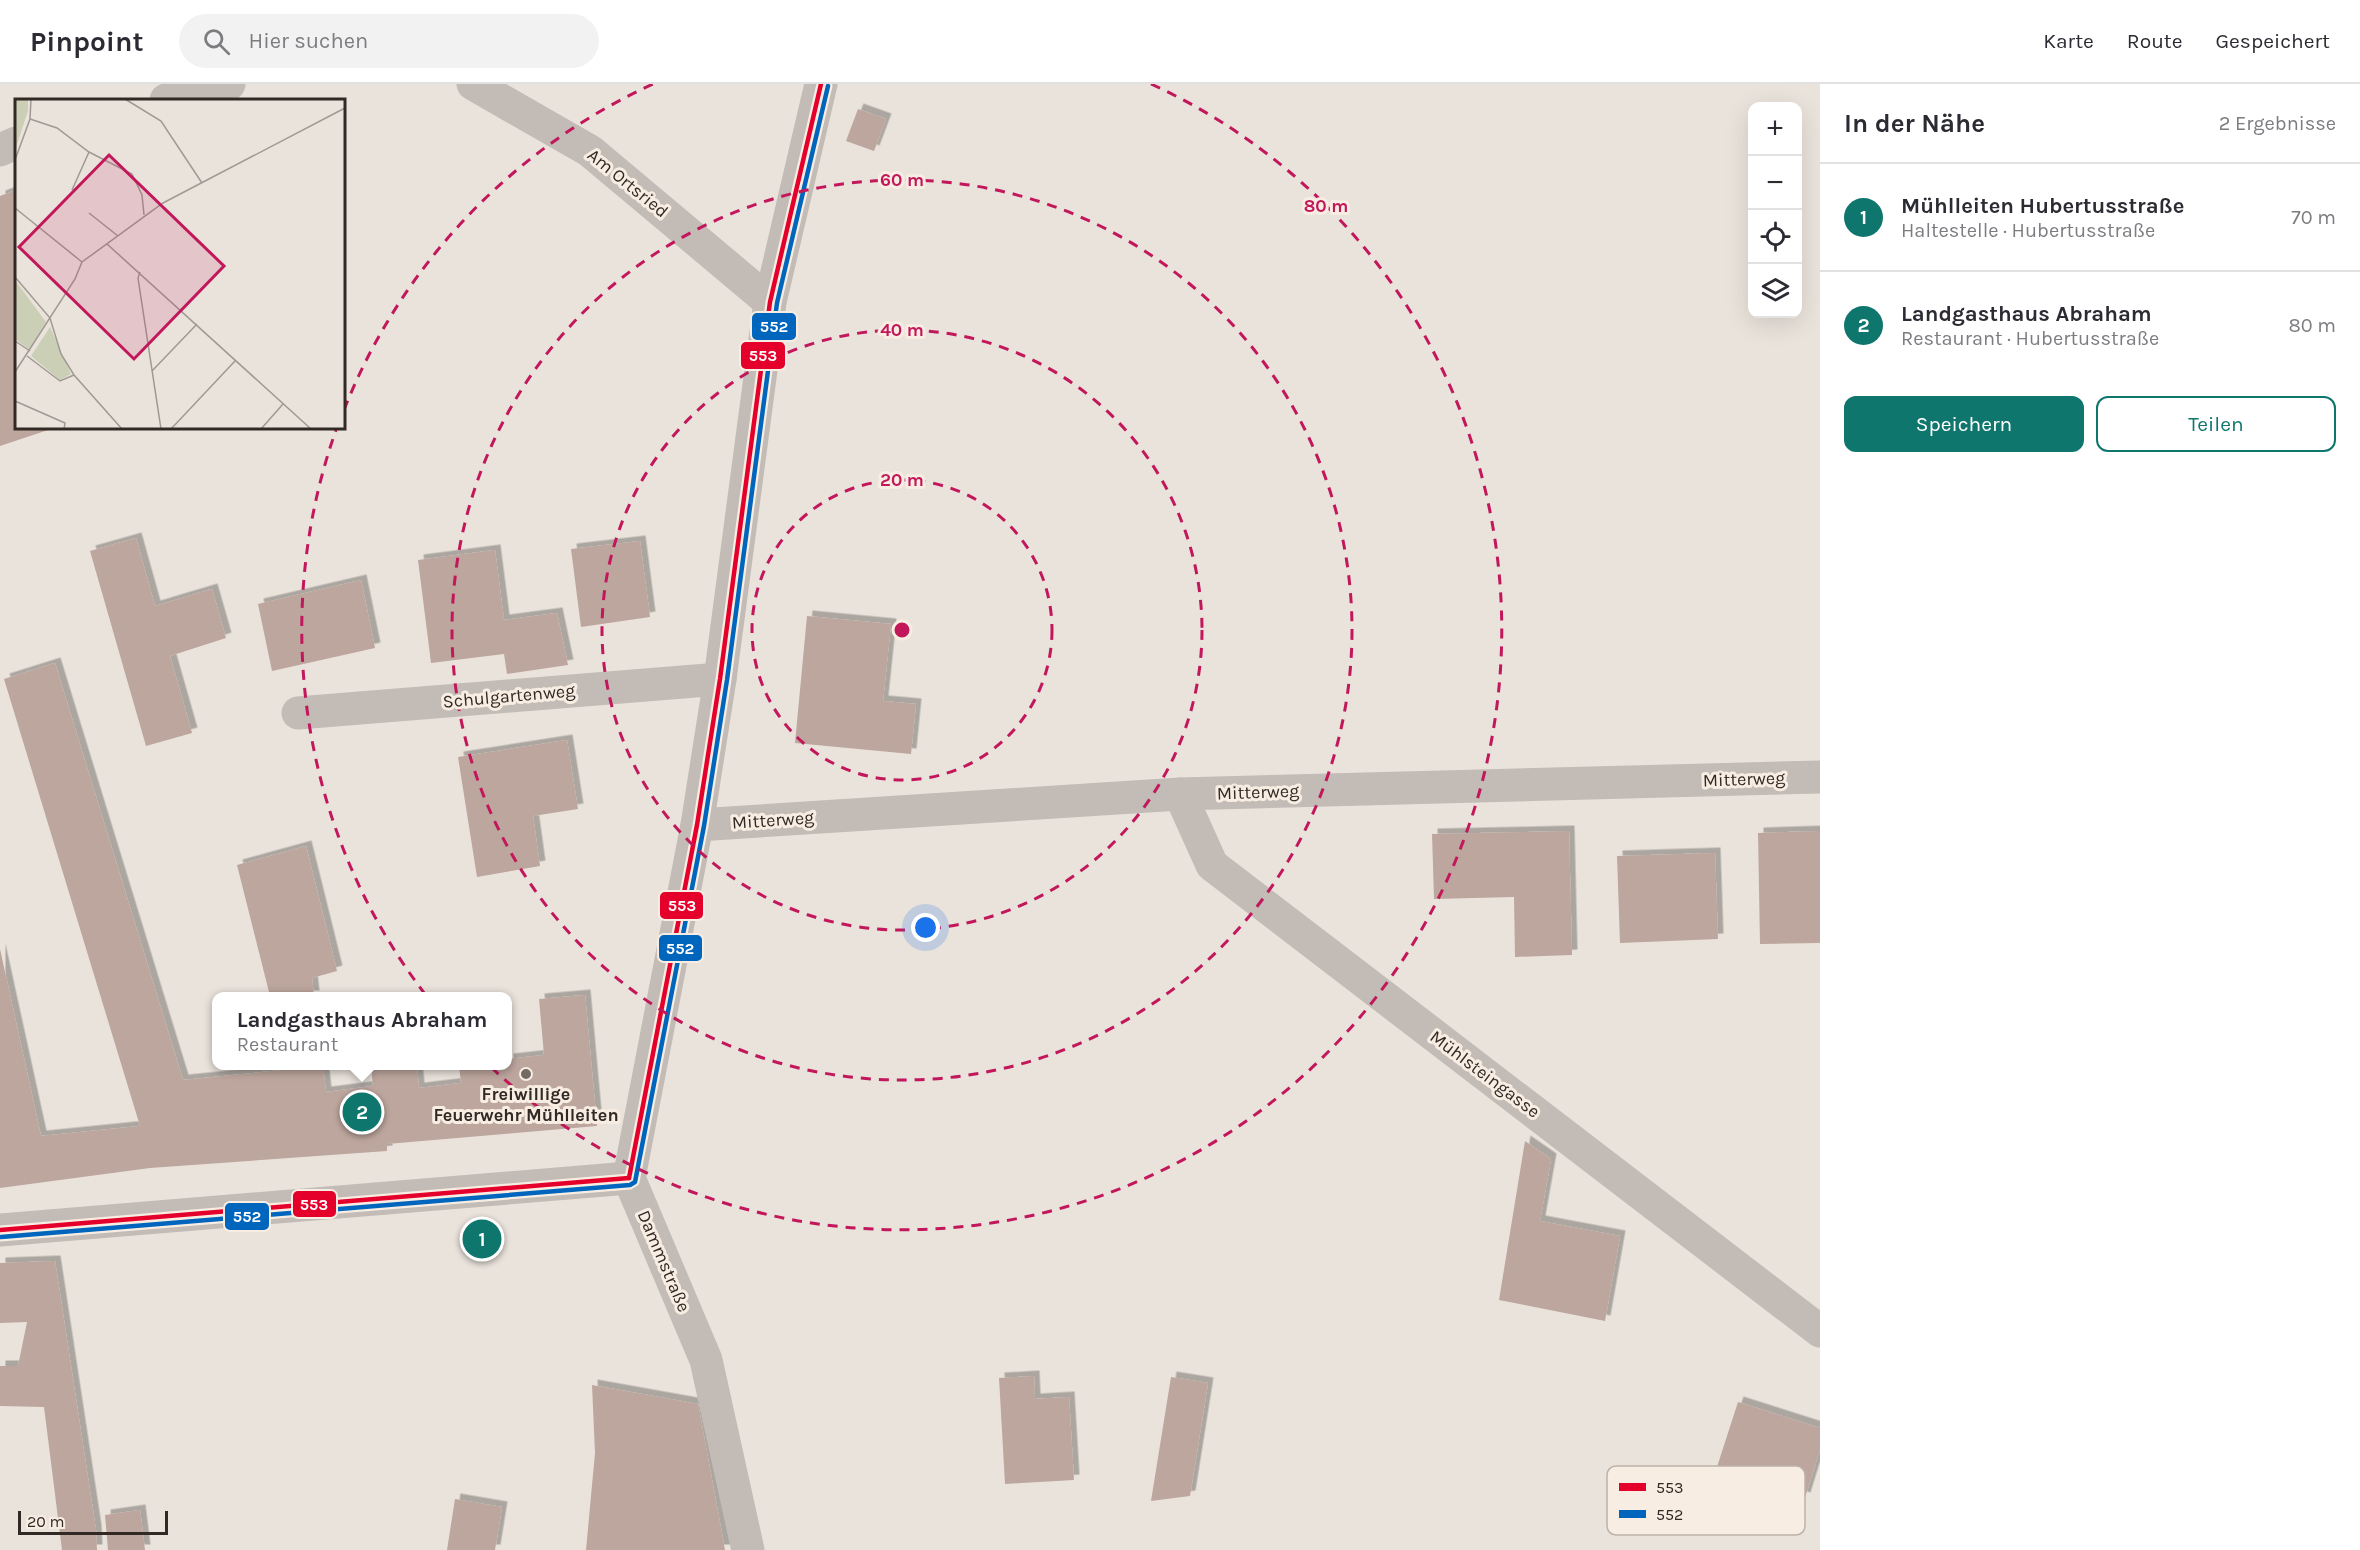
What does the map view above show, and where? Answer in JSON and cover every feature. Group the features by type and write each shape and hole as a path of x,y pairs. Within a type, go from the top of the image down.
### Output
{"street":[{"path":"170,99 229,84"},
{"name":"Am Ortsried","path":"473,84 590,151 770,302"},
{"path":"0,1230 629,1178 697,825 720,679 770,302 821,84"},
{"path":"0,150 15,144"},
{"name":"Schulgartenweg","path":"298,713 720,679"},
{"name":"Mitterweg","path":"697,825 1180,794 1820,777"},
{"name":"Mühlsteingasse","path":"1180,794 1212,865 1820,1331"},
{"name":"Dammstraße","path":"629,1178 706,1360 748,1550"}],"building":[{"path":"858,109 886,119 874,151 846,141"},
{"path":"15,190 15,429 51,429 0,446 0,196"},
{"path":"136,538 155,606 212,589 226,638 170,656 192,733 146,746 90,551"},
{"path":"640,541 650,617 581,627 571,549"},
{"path":"495,550 504,620 557,613 568,665 507,674 504,654 431,663 418,560"},
{"path":"361,580 375,648 272,671 258,604"},
{"path":"807,616 891,624 883,701 916,704 911,754 795,743"},
{"path":"55,663 183,1080 282,1070 323,1070 326,1092 373,1086 371,1070 417,1070 419,1088 461,1083 459,1070 512,1070 512,1059 544,1055 539,999 585,995 597,1126 387,1144 387,1151 150,1168 0,1188 0,949 41,1136 140,1126 4,679"},
{"path":"567,740 578,809 533,816 540,866 477,877 458,757"},
{"path":"1569,831 1572,955 1515,957 1514,897 1434,899 1432,834"},
{"path":"1820,831 1820,943 1760,944 1758,833"},
{"path":"306,846 337,971 312,978 314,992 269,992 237,865"},
{"path":"1715,853 1718,939 1620,943 1617,856"},
{"path":"1525,1141 1551,1159 1540,1221 1620,1236 1605,1321 1499,1300"},
{"path":"55,1261 96,1530 97,1550 62,1550 44,1407 0,1406 0,1366 18,1366 27,1322 0,1323 0,1263"},
{"path":"1034,1376 1035,1399 1069,1397 1074,1480 1005,1484 999,1378"},
{"path":"1171,1377 1208,1383 1190,1496 1151,1501"},
{"path":"592,1385 698,1404 725,1550 586,1550 595,1453"},
{"path":"1738,1402 1820,1428 1820,1449 1805,1498 1805,1466 1717,1466"},
{"path":"455,1499 502,1507 495,1550 447,1550"},
{"path":"140,1510 145,1550 108,1550 105,1515"}],"transit line":[{"name":"553","path":"629,1178 697,825 720,679 770,302 821,84"},
{"name":"552","path":"1,1237 630,1185 635,1182 704,826 727,680 777,303 828,86"},
{"name":"553","path":"0,1230 629,1178"}],"place":[{"name":"Freiwillige Feuerwehr Mühlleiten","path":"526,1074"},
{"name":"Landgasthaus Abraham","path":"362,1112"},
{"name":"Mühlleiten Hubertusstraße","path":"482,1239"}]}
